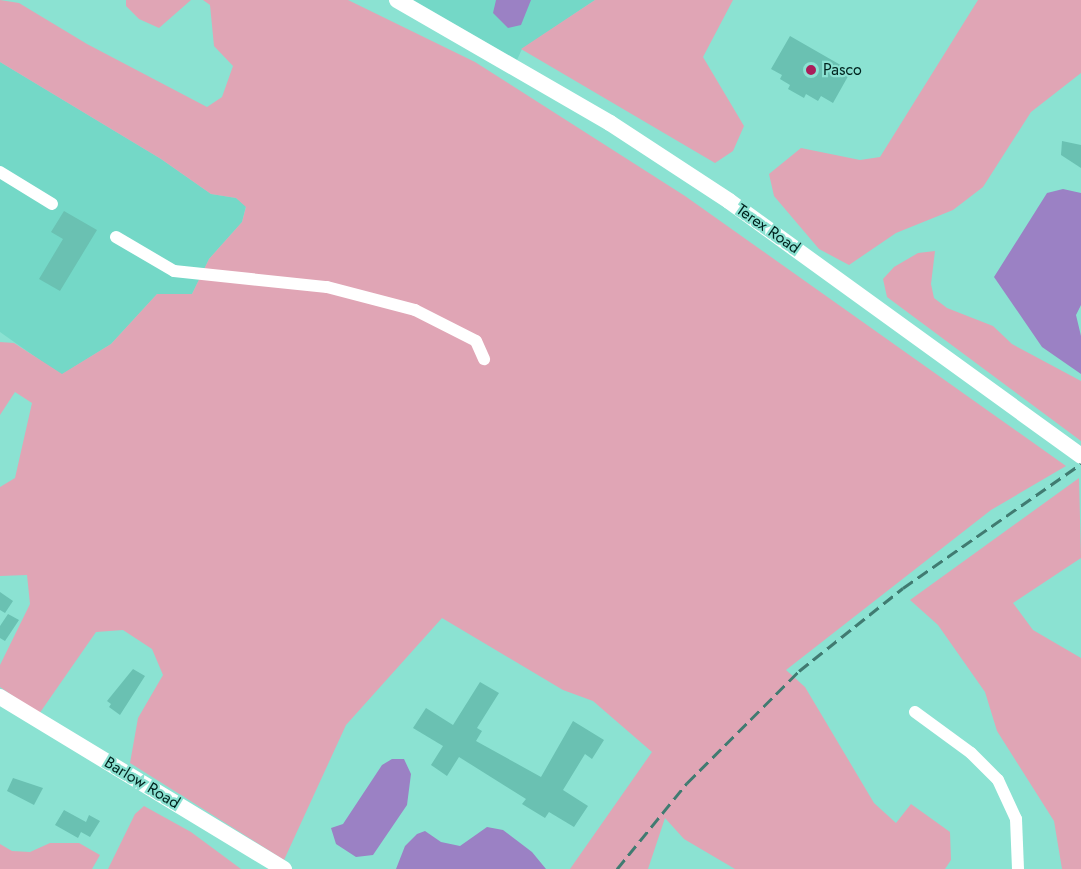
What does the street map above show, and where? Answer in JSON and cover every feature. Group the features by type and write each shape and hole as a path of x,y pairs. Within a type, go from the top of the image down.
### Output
{"main road":[{"name":"Terex Road","path":"387,0 440,24"},
{"name":"Terex Road","path":"398,0 610,123 735,205 1081,456"},
{"name":"Barlow Road","path":"0,697 284,869"}],"street":[{"path":"0,172 52,204"},
{"path":"117,237 174,271 327,287 415,310 476,341 484,359"},
{"path":"915,712 971,753 998,780 1016,819 1018,869"}],"shaded area":[{"path":"0,0 19,3 87,44 207,107 222,97 233,66 214,46 210,5 203,0 348,0 475,62 685,196 1066,466 991,510 786,670 805,687 874,803 896,823 911,804 950,832 951,860 945,869 735,869 684,839 665,818 648,869 570,869 652,752 593,701 563,690 442,618 346,725 284,860 130,763 138,718 163,675 152,649 123,630 96,632 39,714 0,687 0,665 30,604 27,575 0,576 0,487 15,478 32,403 15,392 0,415 0,342 14,343 62,374 111,344 157,294 192,294 209,259 242,222 246,207 236,198 211,194 161,159 0,62"},
{"path":"126,0 191,0 159,28 139,19 126,6"},
{"path":"413,0 595,0 522,49 517,60"},
{"path":"496,0 531,0 521,25 508,28 493,13"},
{"path":"595,0 733,0 703,57 744,126 733,151 715,163 521,49"},
{"path":"978,0 1081,0 1081,73 1031,112 983,187 953,210 896,233 849,265 819,249 774,196 769,174 801,148 860,160 880,157"},
{"path":"0,62 161,159 211,194 236,198 246,206 242,222 209,259 192,294 157,294 111,344 61,375 0,332"},
{"path":"1063,189 1081,193 1081,305 1076,315 1081,336 1081,374 1042,347 994,277 1047,193"},
{"path":"935,251 931,284 934,298 947,308 993,326 1012,344 1081,381 1081,441 887,297 883,279 894,267 918,253"},
{"path":"1079,478 1081,558 1013,603 1033,630 1081,658 1081,869 1062,869 1054,821 997,731 985,692 938,625 910,600"},
{"path":"392,759 404,759 411,774 407,805 373,855 356,857 336,844 331,828 343,824 382,765"},
{"path":"144,806 191,832 241,869 108,869 135,814"},
{"path":"487,827 503,830 532,852 546,869 396,869 405,846 417,834 425,831 441,842 460,846"},
{"path":"50,843 79,843 100,855 92,869 0,869 0,844 12,851 30,852"}],"building":[{"name":"Pasco","path":"790,36 851,71 833,103 821,96 818,101 806,94 804,98 788,89 790,85 780,79 782,75 771,69"},
{"path":"1062,141 1081,145 1081,168 1061,155"},
{"path":"64,211 97,230 60,291 39,279 63,239 51,232"},
{"path":"0,592 13,601 5,613 0,610"},
{"path":"8,614 19,620 5,641 0,638 0,626"},
{"path":"133,669 145,676 120,715 109,707 111,704 107,701"},
{"path":"480,682 499,693 477,728 482,731 476,741 541,777 573,721 604,740 592,759 585,754 563,790 588,806 574,827 549,812 545,818 522,804 526,799 459,757 447,776 431,765 443,746 413,728 426,708 453,725"},
{"path":"13,778 43,788 34,805 7,791"},
{"path":"64,810 86,822 89,815 100,821 90,837 81,832 78,838 55,825"}],"railway":[{"path":"617,869 687,783 799,671 903,588 1081,464"}],"place":[{"name":"Pasco","path":"811,70"}]}
